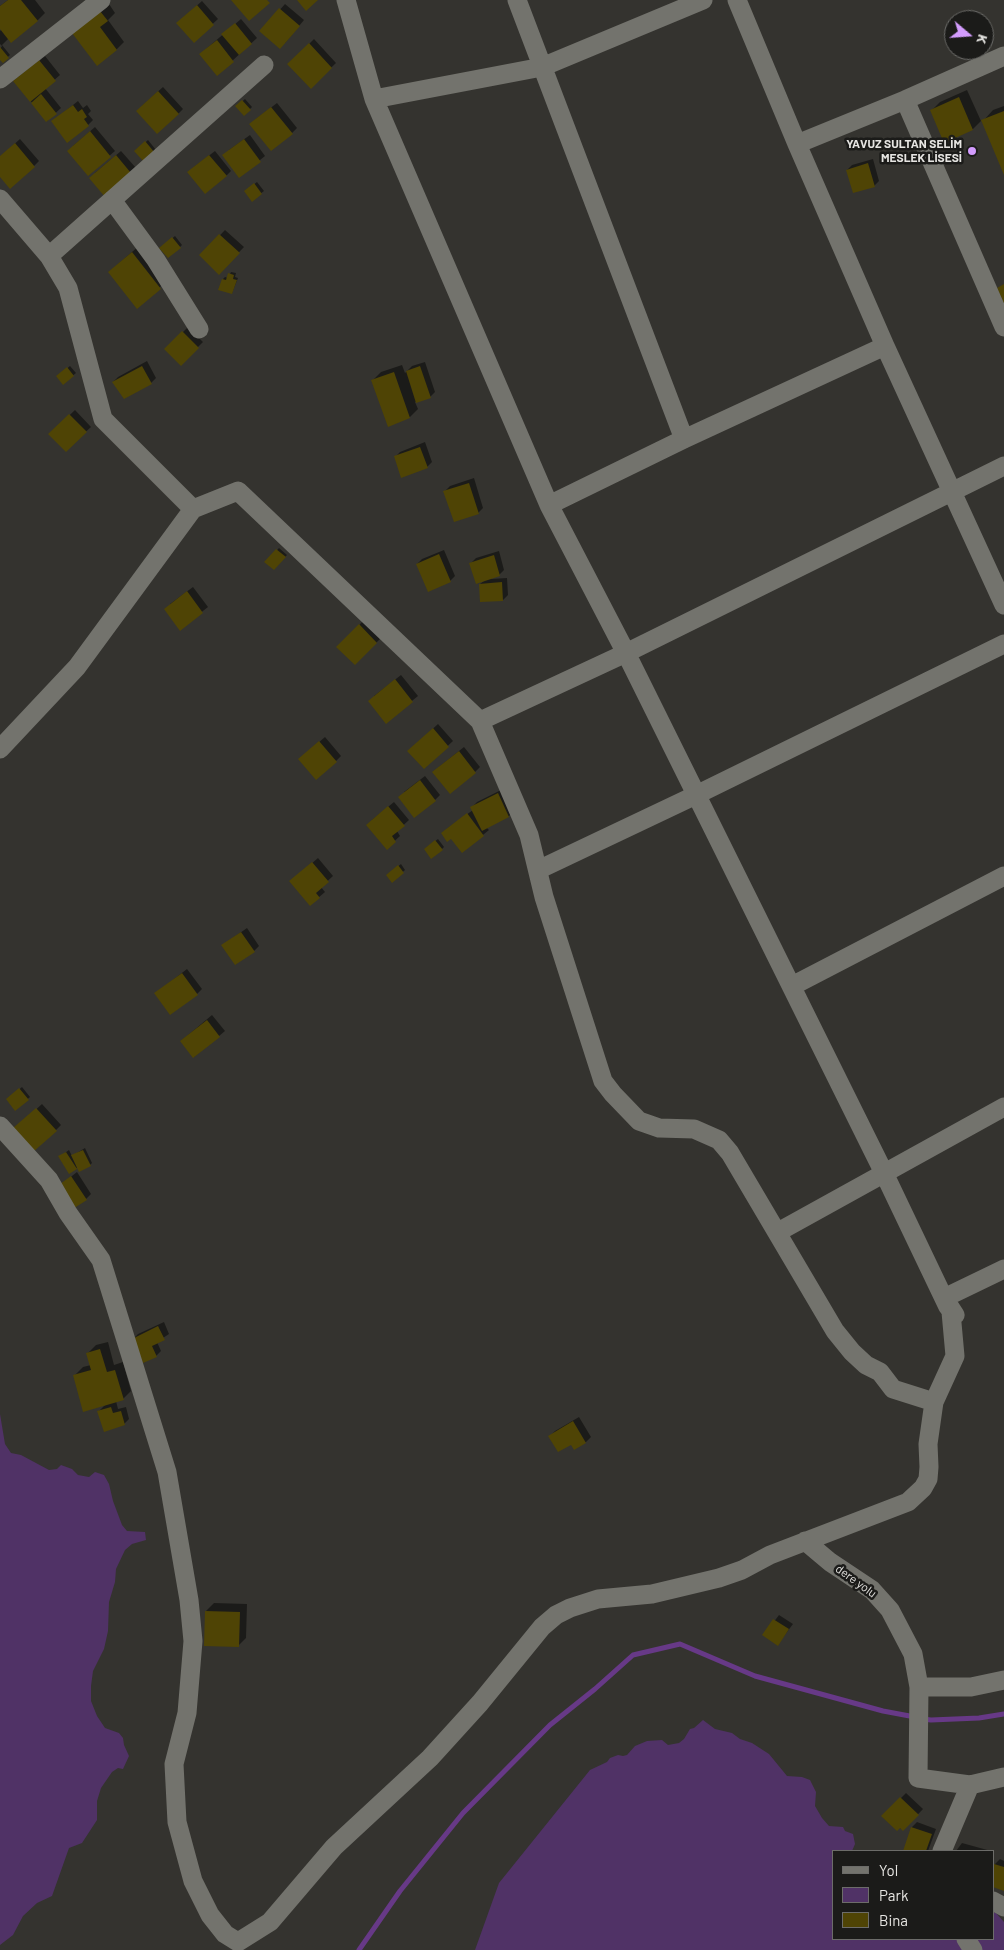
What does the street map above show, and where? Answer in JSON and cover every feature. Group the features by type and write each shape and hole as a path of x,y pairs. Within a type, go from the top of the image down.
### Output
{"street":[{"path":"0,1126 49,1180 68,1213 101,1260 167,1472 189,1600 192,1641 187,1713 174,1764 177,1822 193,1881 210,1915 236,1946 270,1922 334,1847 436,1752 480,1703 542,1627 556,1615 570,1608 598,1599 652,1594 719,1578 805,1541 908,1502 923,1488 928,1478 928,1444 934,1402 955,1356 947,1305 792,986 550,505 374,99 346,0"},
{"path":"517,0 684,439"},
{"path":"374,99 542,67 703,0"},
{"path":"737,0 885,346 1004,605"},
{"path":"0,79 96,2"},
{"path":"797,144 905,100 1004,56"},
{"path":"49,256 264,65"},
{"path":"905,100 1004,327"},
{"path":"0,199 49,256 68,288 103,419 192,509"},
{"path":"112,200 156,260 199,328"},
{"path":"550,505 684,439 885,346"},
{"path":"480,721 626,653 1004,466"},
{"path":"0,749 76,667 192,509 238,491 480,721 529,836 544,897 603,1081 612,1094 640,1121 659,1128 694,1129 719,1140 730,1153 778,1232 835,1331 852,1352 866,1365 880,1372 893,1389 934,1402"},
{"path":"538,870 1004,644"},
{"path":"792,986 1004,876"},
{"path":"778,1232 1004,1107"},
{"path":"947,1305 1004,1269"},
{"name":"dere yolu","path":"805,1541 830,1562 872,1590 890,1610 914,1654 919,1687 918,1778 970,1785"},
{"path":"919,1687 971,1687 1004,1680"},
{"path":"942,1850 970,1785 1004,1777"}],"green space":[{"path":"0,1414 5,1444 11,1453 21,1455 49,1470 57,1469 61,1465 72,1469 78,1475 89,1477 95,1472 104,1475 109,1484 122,1525 127,1531 145,1532 146,1540 132,1544 125,1550 116,1569 115,1582 109,1602 108,1631 104,1649 93,1671 91,1686 91,1701 97,1716 105,1728 119,1733 123,1738 129,1756 123,1769 118,1768 112,1772 101,1788 97,1801 97,1820 82,1843 69,1848 52,1896 37,1903 23,1916 13,1935 0,1945"},
{"path":"703,1720 715,1729 732,1733 769,1754 787,1776 802,1777 810,1780 816,1792 815,1806 822,1818 829,1826 843,1827 845,1831 853,1834 855,1844 852,1850 832,1850 832,1940 994,1940 994,1912 1004,1922 1004,1950 475,1950 499,1883 590,1770 607,1762 610,1758 618,1755 627,1755 635,1746 647,1741 662,1740 668,1745 679,1743 690,1729"}],"building":[{"path":"8,0 21,0 38,21 11,43 0,29 0,6"},
{"path":"231,0 267,0 270,3 249,21"},
{"path":"297,0 318,0 306,11"},
{"path":"197,5 214,25 194,43 176,23"},
{"path":"279,8 300,26 280,49 259,31"},
{"path":"100,11 108,21 100,27 117,50 97,66 72,33"},
{"path":"235,23 252,44 239,55 221,34"},
{"path":"217,40 234,62 217,76 199,54"},
{"path":"309,43 332,68 311,89 287,64"},
{"path":"0,47 9,58 3,63 0,60"},
{"path":"39,60 56,81 30,102 13,81"},
{"path":"158,91 179,114 157,134 136,111"},
{"path":"41,94 57,114 46,122 31,103"},
{"path":"959,97 973,130 944,143 930,110"},
{"path":"242,100 251,110 244,116 235,106"},
{"path":"73,105 78,112 82,109 87,117 84,119 89,126 67,143 51,121"},
{"path":"271,107 293,134 271,151 249,124"},
{"path":"1004,111 1004,175 981,120"},
{"path":"90,131 111,157 88,176 67,151"},
{"path":"244,139 261,162 239,178 222,155"},
{"path":"145,141 155,153 144,162 134,151"},
{"path":"15,143 35,167 10,189 0,177 0,156"},
{"path":"116,155 131,173 105,197 89,178"},
{"path":"209,155 227,176 205,194 187,172"},
{"path":"868,163 875,187 853,193 846,170"},
{"path":"254,183 262,194 252,202 244,191"},
{"path":"219,234 240,253 219,275 199,255"},
{"path":"172,237 181,248 168,258 159,248"},
{"path":"132,252 161,289 137,309 108,272"},
{"path":"228,273 234,275 233,279 237,280 232,294 218,290 222,279 226,280"},
{"path":"1004,284 1004,304 997,288"},
{"path":"182,331 199,348 181,366 164,349"},
{"path":"142,366 152,384 124,399 112,382"},
{"path":"420,366 431,398 416,403 406,371"},
{"path":"67,367 74,376 63,385 56,376"},
{"path":"394,372 410,418 388,427 371,380"},
{"path":"69,414 87,432 66,452 48,434"},
{"path":"420,447 428,468 401,478 394,456"},
{"path":"469,483 479,514 454,522 443,491"},
{"path":"276,549 286,557 274,570 264,562"},
{"path":"439,554 451,582 428,592 416,564"},
{"path":"494,555 500,576 476,584 469,563"},
{"path":"502,582 503,601 480,602 479,584"},
{"path":"187,591 203,613 180,631 164,609"},
{"path":"359,624 377,643 355,665 336,647"},
{"path":"395,679 413,702 386,724 368,701"},
{"path":"433,728 449,747 424,769 407,751"},
{"path":"319,741 337,762 316,780 298,759"},
{"path":"459,751 476,773 450,794 432,772"},
{"path":"420,780 436,801 414,818 398,797"},
{"path":"498,793 509,817 482,831 470,807"},
{"path":"388,806 405,826 392,836 396,842 387,850 366,825"},
{"path":"467,813 484,836 462,853 451,839 447,842 441,833"},
{"path":"435,840 443,850 431,859 424,849"},
{"path":"312,862 329,882 316,893 320,898 310,906 289,881"},
{"path":"398,865 404,873 392,883 386,875"},
{"path":"241,932 255,952 235,965 221,945"},
{"path":"182,973 198,995 170,1015 154,993"},
{"path":"207,1020 220,1037 193,1058 180,1041"},
{"path":"19,1088 29,1100 15,1111 6,1099"},
{"path":"36,1108 57,1131 33,1152 13,1128"},
{"path":"83,1150 91,1166 79,1172 71,1155"},
{"path":"66,1152 77,1169 69,1174 58,1156"},
{"path":"71,1176 87,1200 71,1210 56,1187"},
{"path":"158,1326 165,1340 152,1346 157,1357 143,1363 132,1339"},
{"path":"100,1349 107,1372 115,1370 124,1400 83,1412 73,1375 91,1370 86,1353"},
{"path":"111,1407 113,1413 121,1411 125,1425 104,1432 97,1411"},
{"path":"573,1421 586,1443 574,1450 571,1445 558,1452 548,1436"},
{"path":"205,1611 240,1612 239,1647 204,1646"},
{"path":"773,1619 789,1629 778,1646 762,1635"},
{"path":"900,1797 919,1815 903,1831 900,1828 897,1831 881,1816"},
{"path":"911,1827 932,1834 926,1850 903,1850"},
{"path":"994,1864 1004,1867 1004,1891 994,1887"}],"waterway":[{"path":"359,1950 400,1891 463,1813 550,1725 633,1655 680,1644 755,1676 883,1711 915,1717"},
{"path":"923,1719 979,1718 1004,1714"}],"place":[{"name":"YAVUZ SULTAN SELİM MESLEK LİSESİ","path":"972,151"}]}
